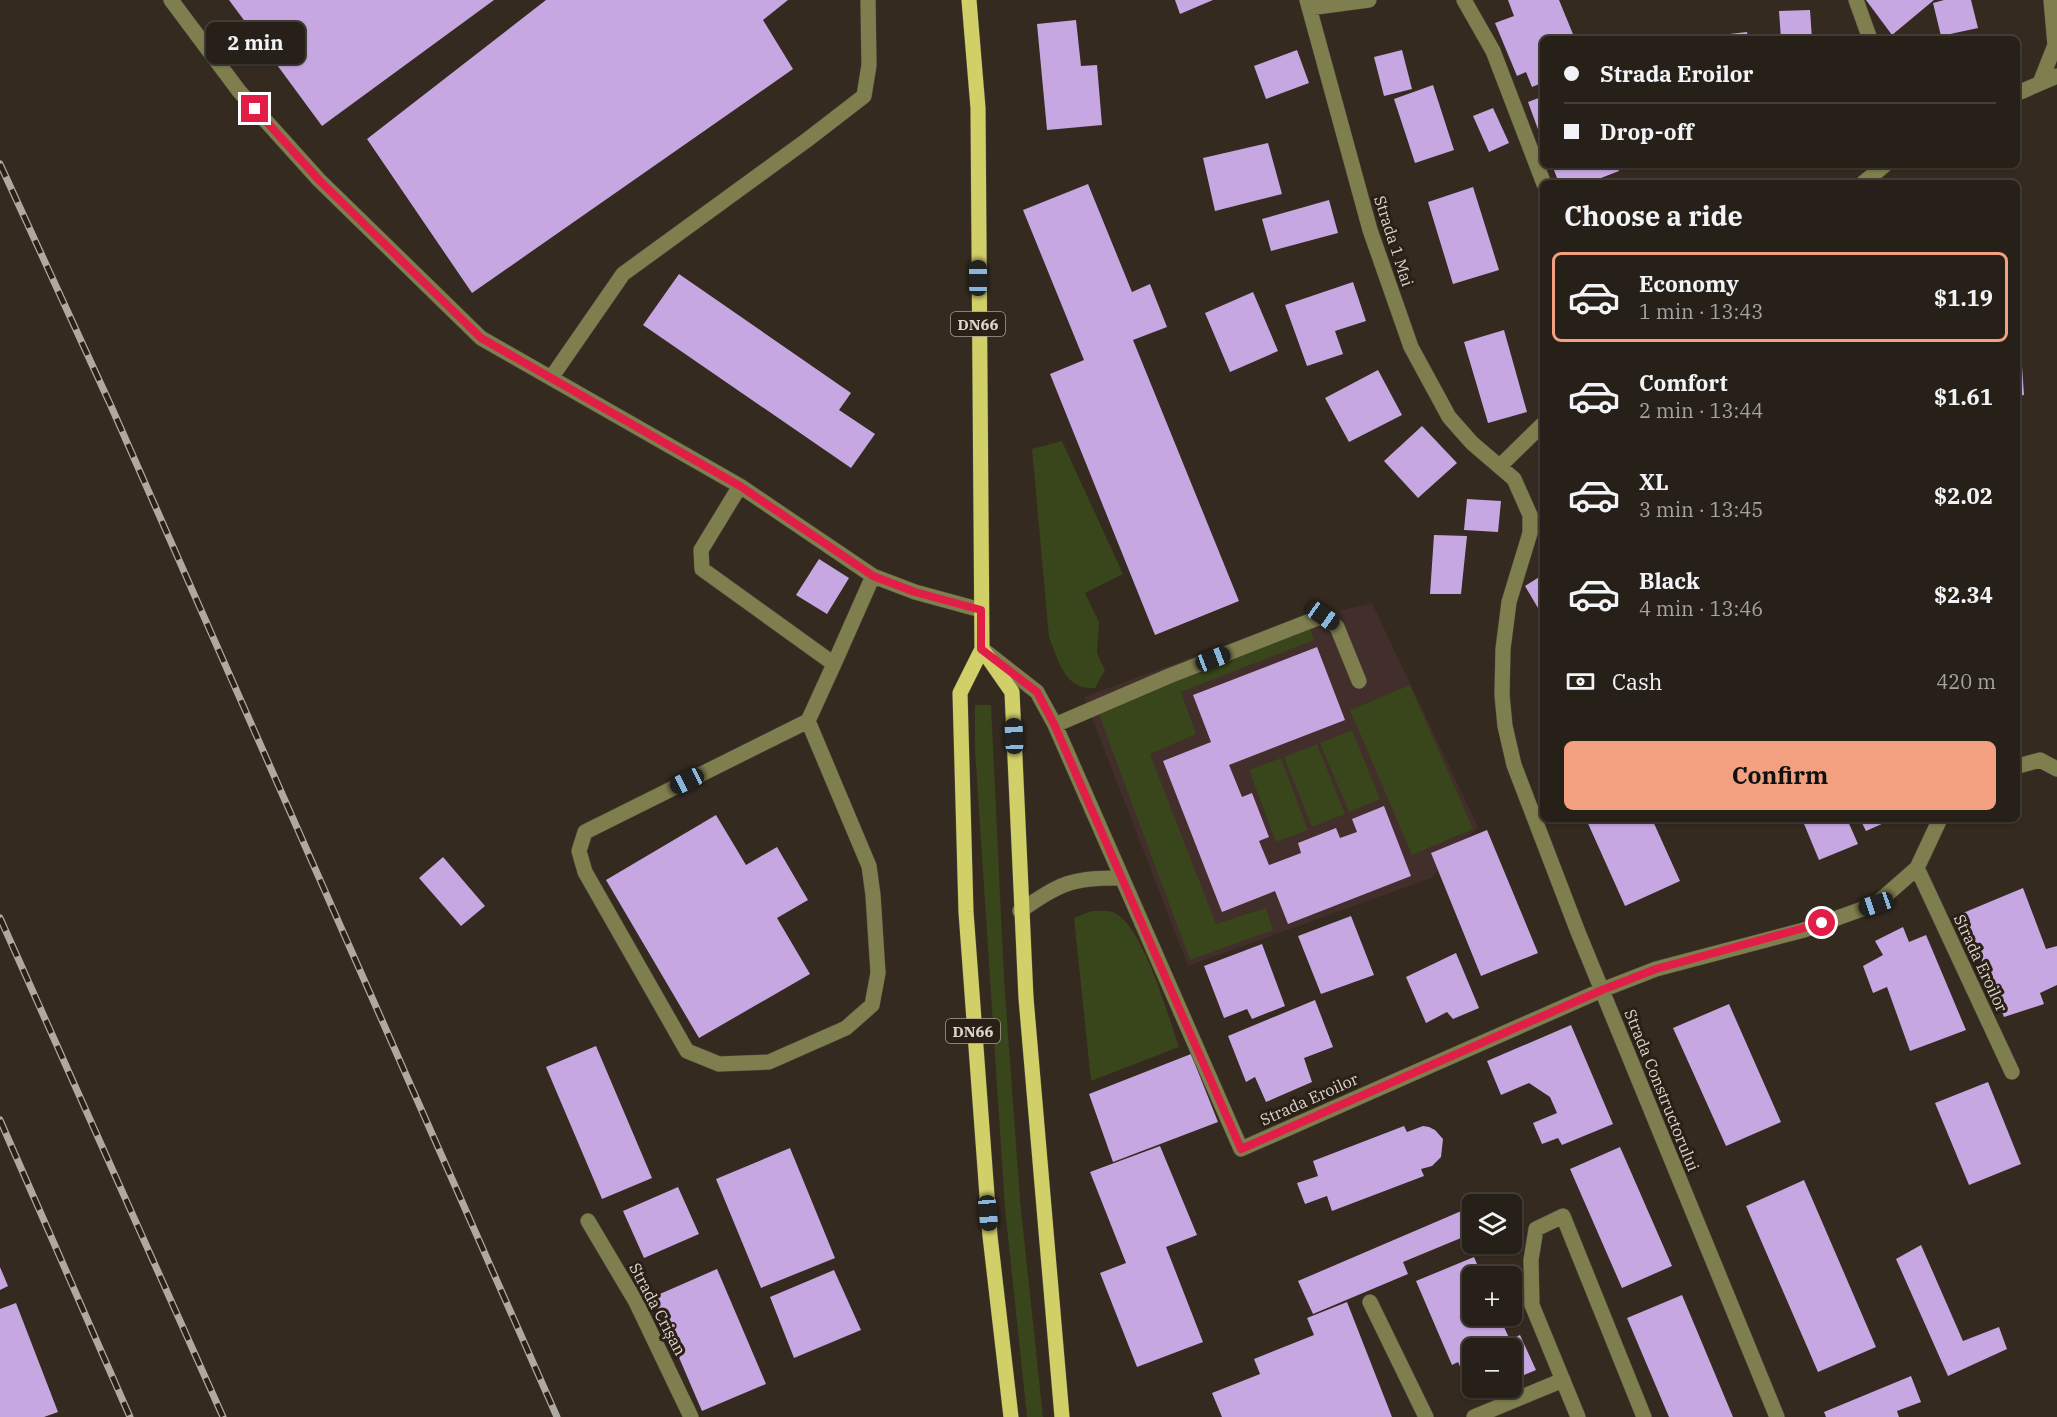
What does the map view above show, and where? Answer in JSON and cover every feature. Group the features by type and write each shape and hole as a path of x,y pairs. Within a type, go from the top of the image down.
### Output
{"main road":[{"name":"DN66","path":"969,0 978,108 981,649 960,693 966,912 990,1236 1011,1417"},
{"path":"981,649 1012,692 1020,911 1035,1124 1062,1417"}],"street":[{"path":"171,0 239,91 319,180 481,338 740,486 873,576 915,592 981,610"},
{"path":"551,378 623,274 864,96 869,64 868,0"},
{"path":"1308,4 1369,0"},
{"path":"1464,0 1492,51 1542,180"},
{"path":"1856,0 1869,36"},
{"path":"2040,83 2055,45 2051,0"},
{"name":"Strada 1 Mai","path":"1308,4 1370,230 1411,347 1449,417 1472,443 1501,465"},
{"path":"2020,92 2057,76"},
{"path":"1867,180 1881,168"},
{"path":"1501,465 1540,427"},
{"name":"Strada Constructorului","path":"1501,465 1515,479 1537,531 1509,602 1503,649 1502,694 1505,726 1515,765 1602,990 1776,1417"},
{"path":"740,486 701,550 702,569 834,664"},
{"path":"808,721 869,866 878,973 872,1005 846,1028 769,1062 719,1064 687,1052 585,872 579,851 585,832 808,721 873,576"},
{"path":"1054,724 1323,616 1337,627 1359,681"},
{"name":"Strada Eroilor","path":"981,649 1037,692 1054,724 1241,1149 1602,990 1656,969 1804,930 1876,904 1917,868 1939,822"},
{"path":"2020,765 2040,760 2057,769"},
{"name":"Strada Eroilor","path":"1917,868 2012,1072"},
{"path":"1020,911 1060,884 1086,878 1122,878"},
{"path":"1578,1417 1532,1305 1531,1260 1536,1229 1563,1216 1644,1417"},
{"name":"Strada Crișan","path":"588,1221 636,1302 691,1417"},
{"path":"1370,1302 1426,1417"},
{"path":"1474,1417 1563,1380"}],"shaded area":[{"path":"1372,603 1478,827 1431,878 1188,966 1084,697 1279,625"}],"green space":[{"path":"1062,441 1123,574 1085,593 1099,622 1097,653 1105,670 1095,688 1076,685 1070,679 1060,664 1049,637 1032,449"},
{"path":"1310,628 1314,640 1181,692 1196,734 1150,754 1216,924 1266,908 1273,930 1190,960 1098,712"},
{"path":"1410,685 1473,829 1412,855 1350,710"},
{"path":"975,705 991,705 1004,978 1020,1200 1043,1417 1027,1417 1005,1208 975,749"},
{"path":"1352,730 1380,799 1349,812 1320,743"},
{"path":"1317,744 1345,814 1312,827 1284,757"},
{"path":"1281,758 1308,830 1276,842 1249,770"},
{"path":"1092,911 1115,913 1126,922 1136,936 1154,974 1179,1047 1091,1081 1074,918"}],"building":[{"path":"229,0 494,0 322,126"},
{"path":"546,0 788,0 763,20 793,69 472,293 367,139"},
{"path":"1175,0 1213,0 1180,14"},
{"path":"1508,0 1559,0 1574,36 1540,36 1540,84 1532,87 1526,72 1517,76 1495,23 1514,16"},
{"path":"1866,0 1934,0 1892,35"},
{"path":"1944,0 1971,0 1978,28 1941,36 1933,3"},
{"path":"1810,10 1812,36 1781,36 1779,11"},
{"path":"1076,20 1081,66 1097,65 1102,125 1047,130 1037,24"},
{"path":"1747,32 1748,36 1712,36"},
{"path":"1297,50 1309,83 1266,99 1254,66"},
{"path":"1402,50 1412,89 1384,96 1374,57"},
{"path":"1433,85 1454,150 1415,163 1394,99"},
{"path":"1540,98 1540,135 1528,102"},
{"path":"1493,108 1509,143 1489,152 1473,116"},
{"path":"1268,143 1282,194 1215,211 1203,158"},
{"path":"1553,168 1618,168 1619,171 1596,180 1558,180"},
{"path":"1088,184 1132,292 1150,284 1167,327 1133,340 1239,601 1155,635 1050,374 1084,360 1023,210"},
{"path":"1473,187 1499,270 1453,284 1428,202"},
{"path":"1329,200 1338,233 1271,251 1262,219"},
{"path":"679,274 851,393 839,410 875,434 851,468 643,325"},
{"path":"1353,282 1366,321 1335,331 1343,354 1307,366 1285,305"},
{"path":"1253,292 1278,351 1230,372 1205,313"},
{"path":"1504,330 1527,412 1488,423 1464,342"},
{"path":"2020,366 2022,366 2024,395 2020,396"},
{"path":"1378,370 1402,415 1349,442 1325,398"},
{"path":"1422,426 1457,463 1418,498 1384,461"},
{"path":"1467,499 1501,501 1498,532 1464,530"},
{"path":"1434,535 1467,536 1461,594 1430,594"},
{"path":"819,559 849,578 827,614 796,595"},
{"path":"1540,577 1540,607 1538,608 1525,586"},
{"path":"1317,647 1345,720 1229,765 1242,797 1252,793 1269,837 1259,841 1269,865 1301,853 1298,843 1336,828 1340,838 1357,832 1352,819 1384,806 1411,876 1288,924 1275,891 1222,912 1163,761 1211,742 1193,695"},
{"path":"716,815 746,865 777,847 808,900 777,918 810,974 699,1038 606,880"},
{"path":"1587,822 1653,822 1680,881 1625,906"},
{"path":"1803,822 1848,822 1858,844 1819,860"},
{"path":"1862,822 1886,822 1866,831"},
{"path":"1487,830 1538,953 1481,976 1431,853"},
{"path":"443,857 485,906 461,926 419,878"},
{"path":"2023,888 2046,949 2057,946 2057,985 2040,993 2044,1004 2004,1017 1963,913"},
{"path":"1351,916 1374,975 1321,994 1298,936"},
{"path":"1903,927 1909,942 1926,935 1966,1030 1910,1051 1887,987 1873,993 1863,966 1883,955 1875,941"},
{"path":"1262,944 1285,1006 1252,1019 1247,1009 1224,1018 1204,966"},
{"path":"1456,953 1479,1008 1453,1019 1447,1012 1426,1023 1406,977"},
{"path":"1315,1000 1333,1047 1304,1058 1312,1082 1266,1102 1255,1077 1246,1082 1228,1036"},
{"path":"1729,1004 1781,1122 1726,1146 1673,1028"},
{"path":"1571,1025 1613,1124 1562,1145 1558,1138 1542,1144 1533,1123 1557,1113 1550,1097 1529,1083 1501,1095 1487,1061"},
{"path":"596,1046 652,1178 602,1199 546,1067"},
{"path":"1191,1054 1218,1122 1113,1162 1089,1094"},
{"path":"1988,1082 2021,1164 1969,1185 1935,1103"},
{"path":"1404,1126 1407,1132 1423,1126 1429,1127 1443,1139 1441,1157 1432,1166 1421,1169 1424,1176 1332,1211 1327,1196 1305,1204 1297,1183 1318,1176 1313,1161"},
{"path":"1160,1146 1197,1235 1166,1247 1203,1342 1137,1367 1100,1273 1126,1263 1090,1172"},
{"path":"1620,1147 1672,1266 1622,1288 1570,1169"},
{"path":"790,1148 835,1258 761,1288 716,1179"},
{"path":"1804,1180 1876,1347 1818,1372 1746,1206"},
{"path":"678,1187 699,1234 644,1258 623,1211"},
{"path":"1462,1211 1462,1238 1403,1262 1408,1274 1313,1314 1298,1281"},
{"path":"1921,1245 1963,1341 1999,1327 2007,1349 1948,1376 1896,1259"},
{"path":"1474,1257 1478,1266 1462,1266 1462,1326 1504,1326 1509,1338 1462,1338 1462,1371 1458,1362 1452,1365 1416,1281"},
{"path":"0,1267 8,1286 0,1290"},
{"path":"717,1269 766,1384 702,1411 653,1297"},
{"path":"834,1270 861,1330 794,1358 770,1297"},
{"path":"1682,1295 1733,1417 1669,1417 1627,1318"},
{"path":"1347,1302 1392,1417 1222,1417 1212,1393 1260,1374 1254,1359 1314,1335 1307,1318"},
{"path":"16,1303 58,1412 44,1417 0,1417 0,1309"},
{"path":"1522,1339 1536,1370 1522,1376"},
{"path":"1911,1376 1921,1402 1897,1411 1899,1417 1826,1417 1824,1412"}],"railway":[{"path":"0,164 111,406 557,1417"},
{"path":"0,918 223,1417"},
{"path":"0,1120 130,1417"}],"route":[{"path":"255,109 319,180 481,338 740,486 873,576 915,592 981,610 981,649 1037,692 1054,724 1241,1149 1602,990 1656,969 1804,930 1822,923"}]}
